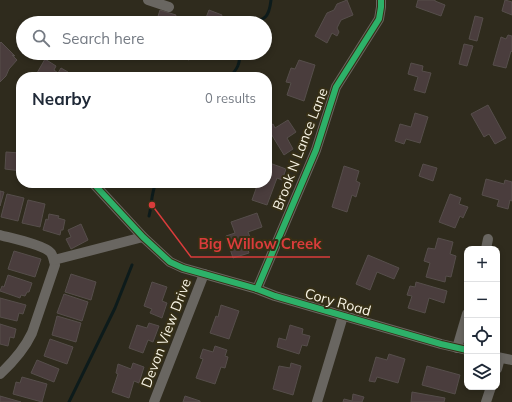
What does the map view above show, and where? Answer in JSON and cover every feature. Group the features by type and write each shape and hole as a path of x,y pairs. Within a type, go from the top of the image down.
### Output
{"street":[{"path":"148,0 169,8"},
{"name":"Brook N Lance Lane","path":"257,289 316,150 336,87 379,20 381,7 380,0"},
{"name":"Cory Road","path":"98,188 143,237 170,262 183,268 343,316 462,349"},
{"path":"0,235 43,247 51,252 54,260 54,270 28,344 14,361 0,373"},
{"path":"54,260 143,237"},
{"name":"Devon View Drive","path":"154,402 204,274"},
{"path":"317,402 343,316"},
{"path":"462,349 466,318"},
{"path":"500,357 512,360"},
{"path":"486,402 490,390"}],"building":[{"path":"347,0 353,15 341,20 337,28 339,32 337,36 332,33 327,43 315,36 327,13 334,10 337,4"},
{"path":"418,0 435,0 445,5 441,16 416,7"},
{"path":"505,0 512,2 512,15 502,11"},
{"path":"160,10 176,15 176,16 158,16"},
{"path":"209,10 222,15 222,16 207,16"},
{"path":"475,16 483,18 477,41 469,39"},
{"path":"508,35 512,36 512,52 511,51 506,68 493,65 501,37 506,39"},
{"path":"1,42 17,60 0,82"},
{"path":"464,44 473,46 467,66 459,64"},
{"path":"44,60 56,66 54,70 57,72 38,72"},
{"path":"299,60 315,65 304,101 287,95 291,83 286,82 291,68 295,69"},
{"path":"411,63 423,66 422,71 431,73 425,93 414,90 418,77 408,74"},
{"path":"61,68 68,72 59,72"},
{"path":"488,105 506,138 495,144 489,134 484,137 471,114"},
{"path":"415,113 428,117 420,143 406,139 404,144 395,141 400,124 411,127"},
{"path":"288,120 296,132 287,138 293,149 284,155 272,135 272,124 275,128"},
{"path":"6,152 16,153 16,170 5,169"},
{"path":"272,164 286,169 282,180 277,178 267,205 252,200 256,188 272,188"},
{"path":"423,164 437,168 433,181 419,176"},
{"path":"344,166 359,171 356,181 360,183 356,197 352,195 347,212 332,207"},
{"path":"486,179 504,184 505,180 512,182 512,201 510,200 508,209 497,206 499,200 482,195"},
{"path":"0,191 4,192 0,206"},
{"path":"7,194 24,198 18,221 1,217"},
{"path":"450,194 461,198 459,204 468,207 463,218 460,216 455,228 439,222"},
{"path":"28,200 45,204 40,227 22,223"},
{"path":"257,213 262,227 248,232 252,242 246,244 249,253 233,258 226,236 235,233 231,222"},
{"path":"49,214 59,216 58,218 65,220 63,230 61,230 60,235 43,230"},
{"path":"81,224 88,240 71,249 66,239 71,237 68,230"},
{"path":"438,238 453,242 450,254 456,256 451,277 446,276 445,282 426,277 430,263 424,261 428,248 435,249"},
{"path":"14,251 41,259 35,277 8,269"},
{"path":"368,255 399,268 394,279 377,272 370,290 356,284"},
{"path":"71,274 96,282 91,300 65,292"},
{"path":"8,275 32,283 29,292 27,292 25,296 21,295 20,298 0,291 2,286 4,287"},
{"path":"152,282 167,287 162,301 167,303 162,318 150,313 152,309 144,306"},
{"path":"416,282 447,291 444,303 429,298 425,313 408,308 412,296 407,295 410,286 415,287"},
{"path":"64,294 88,302 82,321 57,313"},
{"path":"0,298 26,305 23,314 19,313 17,321 0,317"},
{"path":"221,305 239,311 229,339 210,333 216,316 218,317"},
{"path":"57,316 81,323 76,342 52,335"},
{"path":"149,323 159,326 153,342 148,340 143,353 129,348 137,325 147,328"},
{"path":"0,324 16,329 14,338 10,337 8,346 0,344"},
{"path":"290,325 303,329 302,334 310,336 307,346 302,345 299,354 277,347 279,338 286,340"},
{"path":"50,339 73,347 67,364 44,356"},
{"path":"215,346 227,350 225,356 228,357 225,368 221,367 215,384 196,378 203,359 200,358 203,349 213,352"},
{"path":"389,354 405,359 398,383 377,377 375,382 369,381 376,357 387,360"},
{"path":"37,360 59,369 54,382 31,373"},
{"path":"133,363 144,367 139,383 134,381 129,398 112,392 118,374 116,373 118,364 131,369"},
{"path":"291,363 301,366 293,395 273,389 279,366 290,368"},
{"path":"427,366 460,375 455,394 422,385"},
{"path":"22,377 47,384 42,402 13,394 16,382 20,383"},
{"path":"412,392 445,398 444,402 411,402"},
{"path":"353,394 364,397 362,402 343,402 344,399 352,401"},
{"path":"0,396 21,402 0,402"},
{"path":"185,396 200,401 200,402 183,402"}],"waterway":[{"path":"266,16 269,11 271,0"},
{"path":"234,72 238,66 239,60"},
{"path":"149,216 154,188"},
{"path":"69,402 115,308 132,265"}],"cycle path":[{"path":"257,289 316,150 336,87 379,19 381,0"},
{"path":"98,188 143,237 170,262 183,268 257,289 275,296 464,349"}],"place":[{"name":"Big Willow Creek","path":"152,205"}]}
